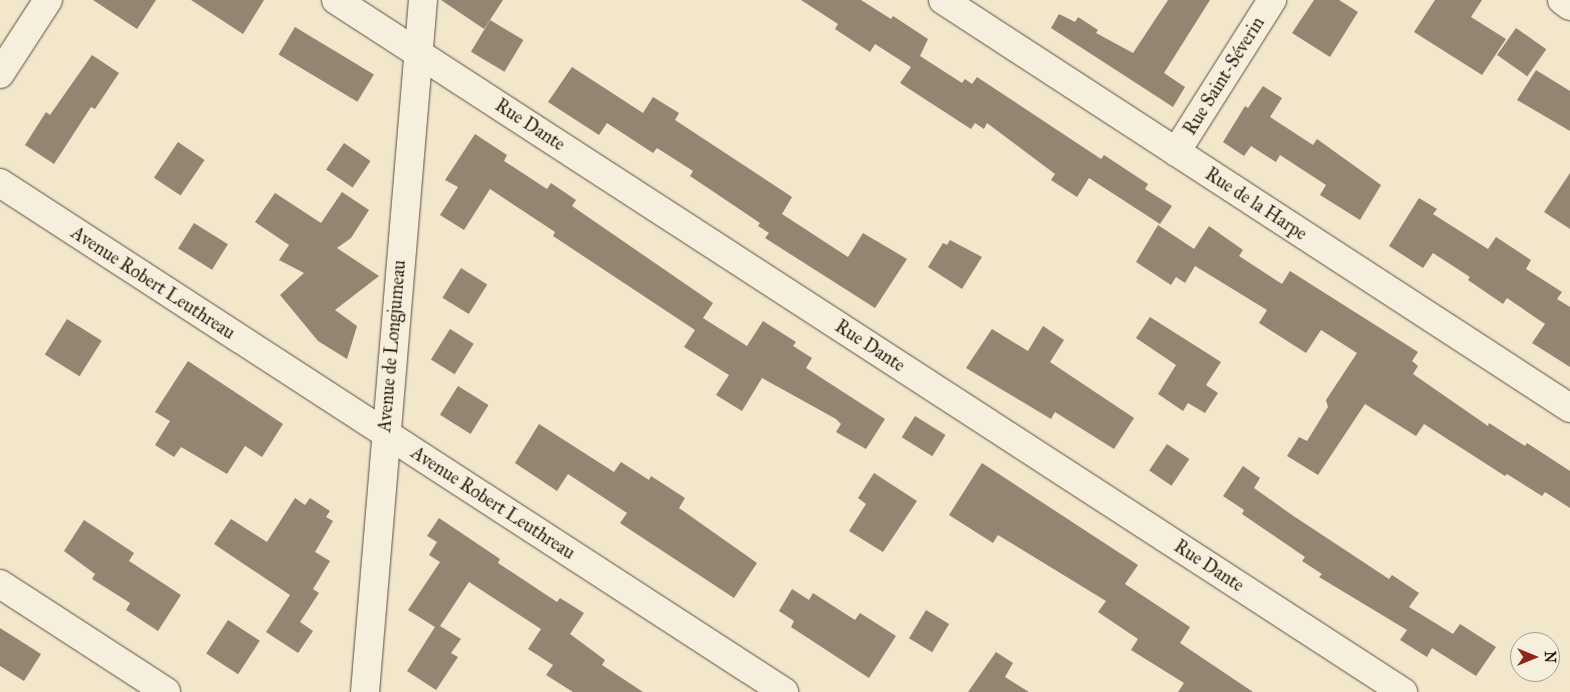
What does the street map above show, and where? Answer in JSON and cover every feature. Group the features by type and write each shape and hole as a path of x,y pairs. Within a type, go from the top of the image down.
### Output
{"street":[{"path":"0,74 48,0"},
{"name":"Rue Dante","path":"336,0 1402,692"},
{"name":"Avenue de Longjumeau","path":"365,692 385,433 423,0"},
{"name":"Rue de la Harpe","path":"942,0 1570,408"},
{"name":"Rue Saint-Séverin","path":"1176,152 1272,0"},
{"path":"1562,0 1570,6"},
{"name":"Avenue Robert Leuthreau","path":"0,184 784,692"},
{"path":"0,584 166,692"}],"building":[{"path":"93,0 156,0 137,29"},
{"path":"191,0 264,0 243,34"},
{"path":"441,0 503,0 484,29"},
{"path":"801,0 861,0 891,19 893,16 928,39 920,56 962,83 965,79 972,84 977,77 1101,159 1104,155 1148,184 1145,189 1172,206 1160,224 1089,178 1077,197 1051,180 1055,174 987,123 984,129 975,123 971,129 900,83 911,67 875,44 870,52 835,29 838,24"},
{"path":"1168,0 1210,0 1164,73 1185,87 1173,107 1051,28 1059,14 1075,22 1078,17 1098,30 1096,33 1133,53"},
{"path":"1314,0 1339,0 1358,12 1330,57 1292,33"},
{"path":"1435,0 1482,0 1471,17 1506,39 1482,75 1414,32"},
{"path":"490,20 523,40 504,72 471,52"},
{"path":"295,27 374,74 357,102 279,54"},
{"path":"1516,28 1546,49 1527,76 1497,55"},
{"path":"92,55 119,73 95,109 91,107 54,164 25,145 46,112 50,115"},
{"path":"572,67 643,113 653,97 679,113 675,120 792,197 782,214 848,257 863,233 907,259 875,308 765,238 769,233 758,226 760,223 690,176 693,171 657,148 653,153 607,123 599,135 548,102"},
{"path":"1536,70 1570,91 1570,131 1517,100"},
{"path":"1263,86 1282,98 1270,117 1313,145 1317,139 1381,185 1360,220 1320,195 1326,185 1280,155 1276,162 1251,146 1244,156 1223,142 1245,106 1248,108"},
{"path":"475,134 507,155 504,161 547,189 551,183 576,200 572,206 713,303 703,318 747,346 763,321 796,342 793,346 812,358 806,368 885,419 866,449 836,432 841,424 836,419 762,378 742,411 716,395 729,375 684,347 695,330 553,236 555,232 490,189 464,230 440,215 458,187 445,180"},
{"path":"178,142 205,160 180,196 154,178"},
{"path":"344,143 371,161 353,187 326,170"},
{"path":"1570,173 1570,229 1544,212"},
{"path":"342,192 369,210 351,238 337,248 379,276 335,310 357,326 347,359 318,341 280,295 304,273 279,260 289,245 255,222 275,193 321,223"},
{"path":"1419,198 1437,209 1433,214 1488,249 1496,237 1531,260 1526,269 1562,292 1557,299 1570,307 1570,367 1532,343 1545,324 1507,298 1503,304 1468,280 1470,277 1433,253 1423,268 1389,246"},
{"path":"194,223 228,244 212,270 178,248"},
{"path":"1158,225 1194,249 1209,226 1243,250 1239,256 1282,284 1290,271 1418,352 1412,361 1418,366 1413,374 1488,426 1489,423 1525,446 1527,443 1570,471 1570,508 1545,492 1542,496 1507,474 1505,476 1424,424 1416,436 1365,404 1318,475 1287,456 1299,437 1307,441 1328,407 1326,400 1357,353 1321,330 1306,353 1259,323 1267,310 1195,266 1185,283 1176,277 1171,285 1136,262"},
{"path":"950,240 982,257 962,289 928,267 943,243 947,245"},
{"path":"461,268 487,284 469,314 442,298"},
{"path":"1150,317 1221,362 1206,385 1218,393 1205,413 1188,403 1183,411 1158,394 1176,365 1136,338"},
{"path":"67,319 102,341 80,376 45,355"},
{"path":"1043,326 1064,340 1050,362 1134,418 1114,449 1055,412 1051,419 966,368 992,329 1028,351"},
{"path":"450,329 474,344 455,374 431,360"},
{"path":"188,361 283,424 262,457 245,446 227,474 181,447 174,457 155,445 170,421 155,412"},
{"path":"458,386 489,405 471,434 440,415"},
{"path":"915,416 946,435 932,456 902,437"},
{"path":"539,424 614,472 621,462 649,480 651,476 685,498 679,508 757,563 734,598 620,523 627,513 568,474 557,491 515,463"},
{"path":"1167,444 1189,459 1171,486 1149,471"},
{"path":"982,463 1138,565 1125,584 1190,627 1180,643 1253,692 1178,692 1184,683 1131,650 1138,639 1098,612 1106,601 998,535 993,543 949,515"},
{"path":"1243,466 1260,478 1254,488 1389,579 1392,575 1419,593 1409,607 1453,634 1460,624 1496,647 1476,676 1432,648 1427,657 1400,640 1407,630 1319,577 1322,574 1302,561 1305,557 1242,514 1244,510 1223,496"},
{"path":"874,473 917,501 883,552 849,531 866,504 858,498"},
{"path":"295,498 305,505 310,498 330,511 326,517 333,521 315,552 330,561 313,589 319,593 300,622 313,631 298,653 266,632 290,595 214,544 231,519 267,542"},
{"path":"439,518 500,559 498,563 557,602 560,598 584,613 570,634 605,660 602,665 643,692 573,692 546,675 553,665 528,649 541,629 469,582 440,626 461,639 451,653 458,657 436,690 407,671 435,627 408,610 440,562 429,555 437,542 427,536"},
{"path":"84,520 134,553 129,561 181,595 158,631 126,610 130,603 92,579 95,574 64,551"},
{"path":"792,589 809,600 813,593 855,620 860,613 896,636 869,678 791,627 794,621 779,611"},
{"path":"926,610 949,624 932,652 909,638"},
{"path":"228,620 260,641 238,674 206,654"},
{"path":"0,628 41,654 24,681 0,666"},
{"path":"996,652 1013,663 1005,677 1029,692 968,692"}]}
